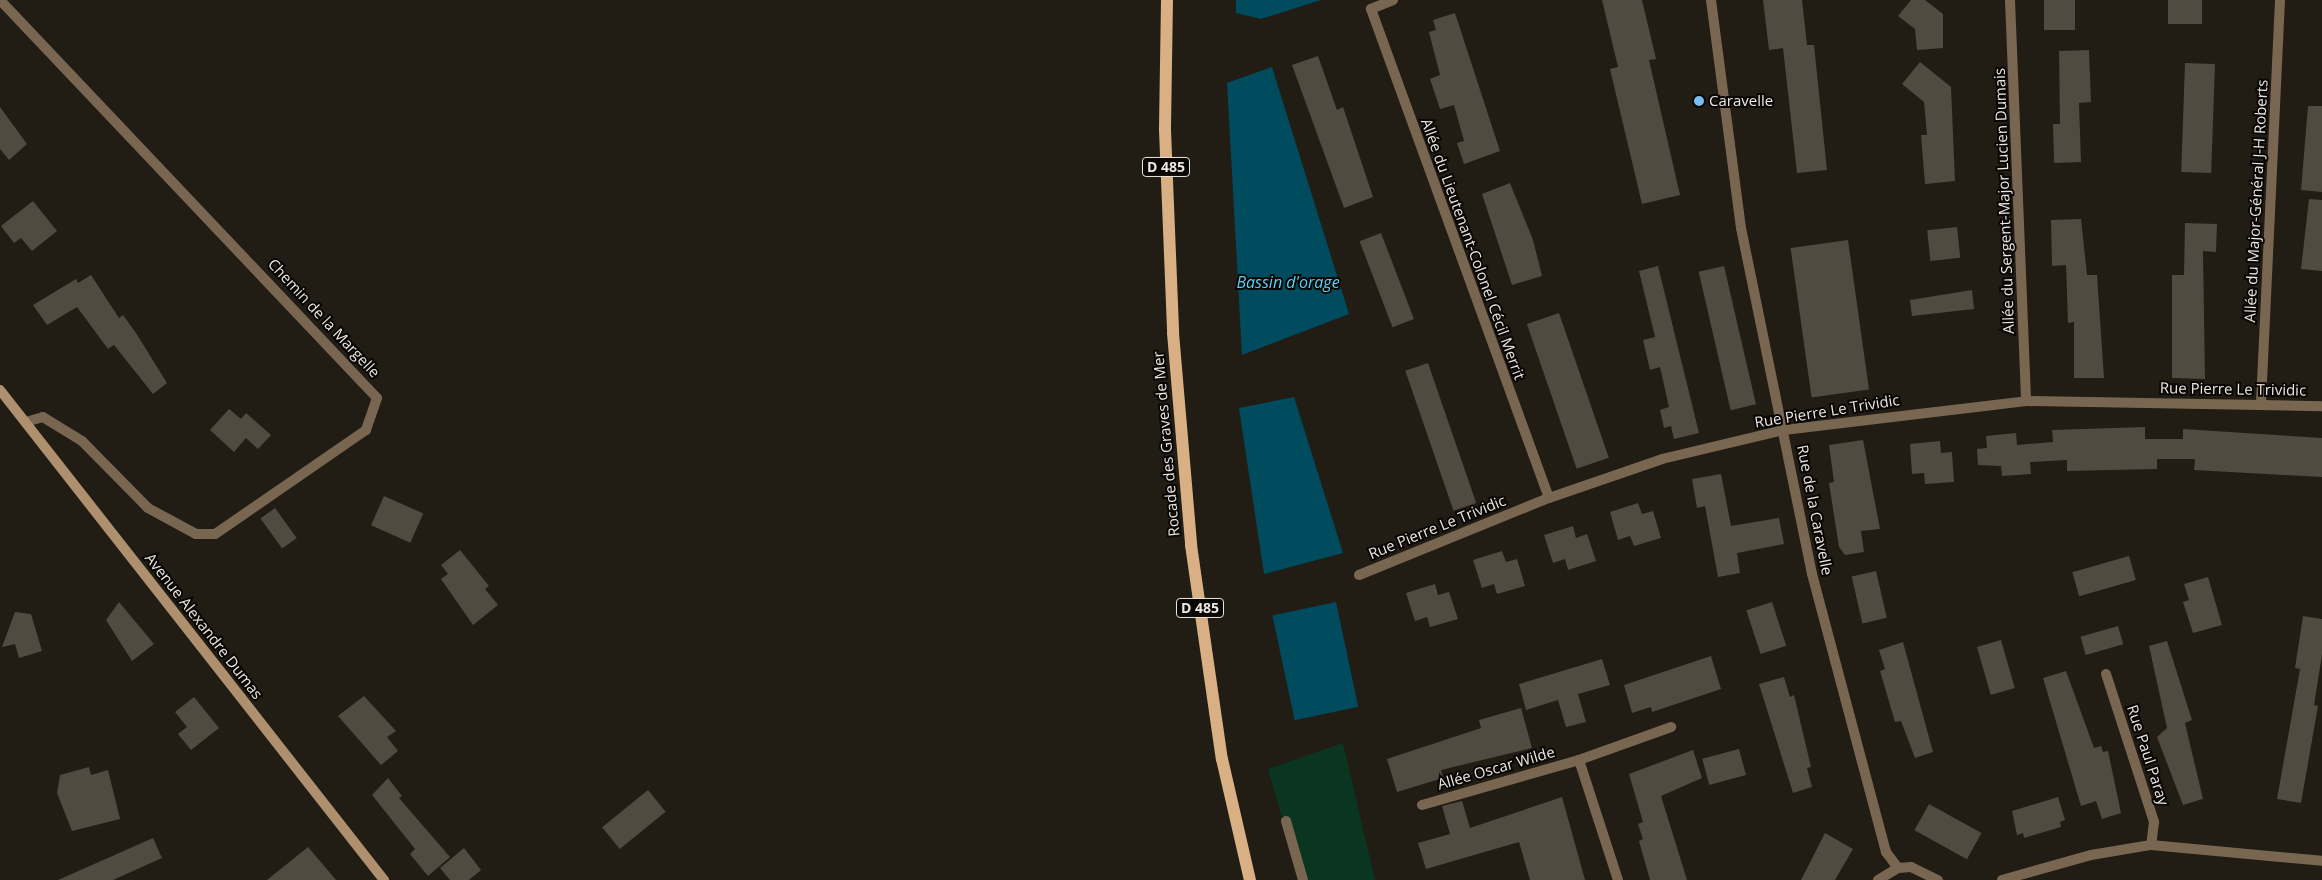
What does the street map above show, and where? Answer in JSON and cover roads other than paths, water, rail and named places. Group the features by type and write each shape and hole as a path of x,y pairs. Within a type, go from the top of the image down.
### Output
{"main road":[{"name":"Rocade des Graves de Mer","path":"1167,0 1165,130 1172,314 1191,545 1222,759 1250,880"}],"street":[{"name":"Chemin de la Margelle","path":"0,0 377,398 366,430 215,534 196,534 148,508 82,441 43,417 26,422"},
{"name":"Allée du Lieutenant-Colonel Cécil Merrit","path":"1393,0 1371,9 1549,498"},
{"name":"Rue de la Caravelle","path":"1711,0 1740,228 1784,430 1812,574 1886,852 1898,868"},
{"name":"Allée du Sergent-Major Lucien Dumais","path":"2010,0 2026,401"},
{"name":"Allée du Major-Général J-H Roberts","path":"2261,403 2280,0"},
{"name":"Avenue Alexandre Dumas","path":"0,390 384,880"},
{"name":"Rue Pierre Le Trividic","path":"1359,575 1549,498 1662,459 1784,430 2026,401 2261,403 2322,406"},
{"name":"Rue Paul Paray","path":"2106,674 2154,822 2150,845"},
{"name":"Allée Oscar Wilde","path":"1422,805 1579,760 1671,727"},
{"name":"Allée Oscar Wilde","path":"1579,760 1618,880"},
{"path":"1286,821 1303,880"},
{"path":"2002,880 2091,855 2150,845 2322,862"},
{"path":"1878,880 1898,868 1924,870 1938,880"}],"water":[{"path":"1236,0 1321,0 1261,19 1236,13"},
{"name":"Bassin d'orage","path":"1272,67 1349,314 1242,355 1227,83"},
{"path":"1294,397 1343,553 1264,574 1239,408"},
{"path":"1336,602 1358,707 1295,720 1272,616"}],"place":[{"name":"Caravelle","path":"1699,101"}]}
